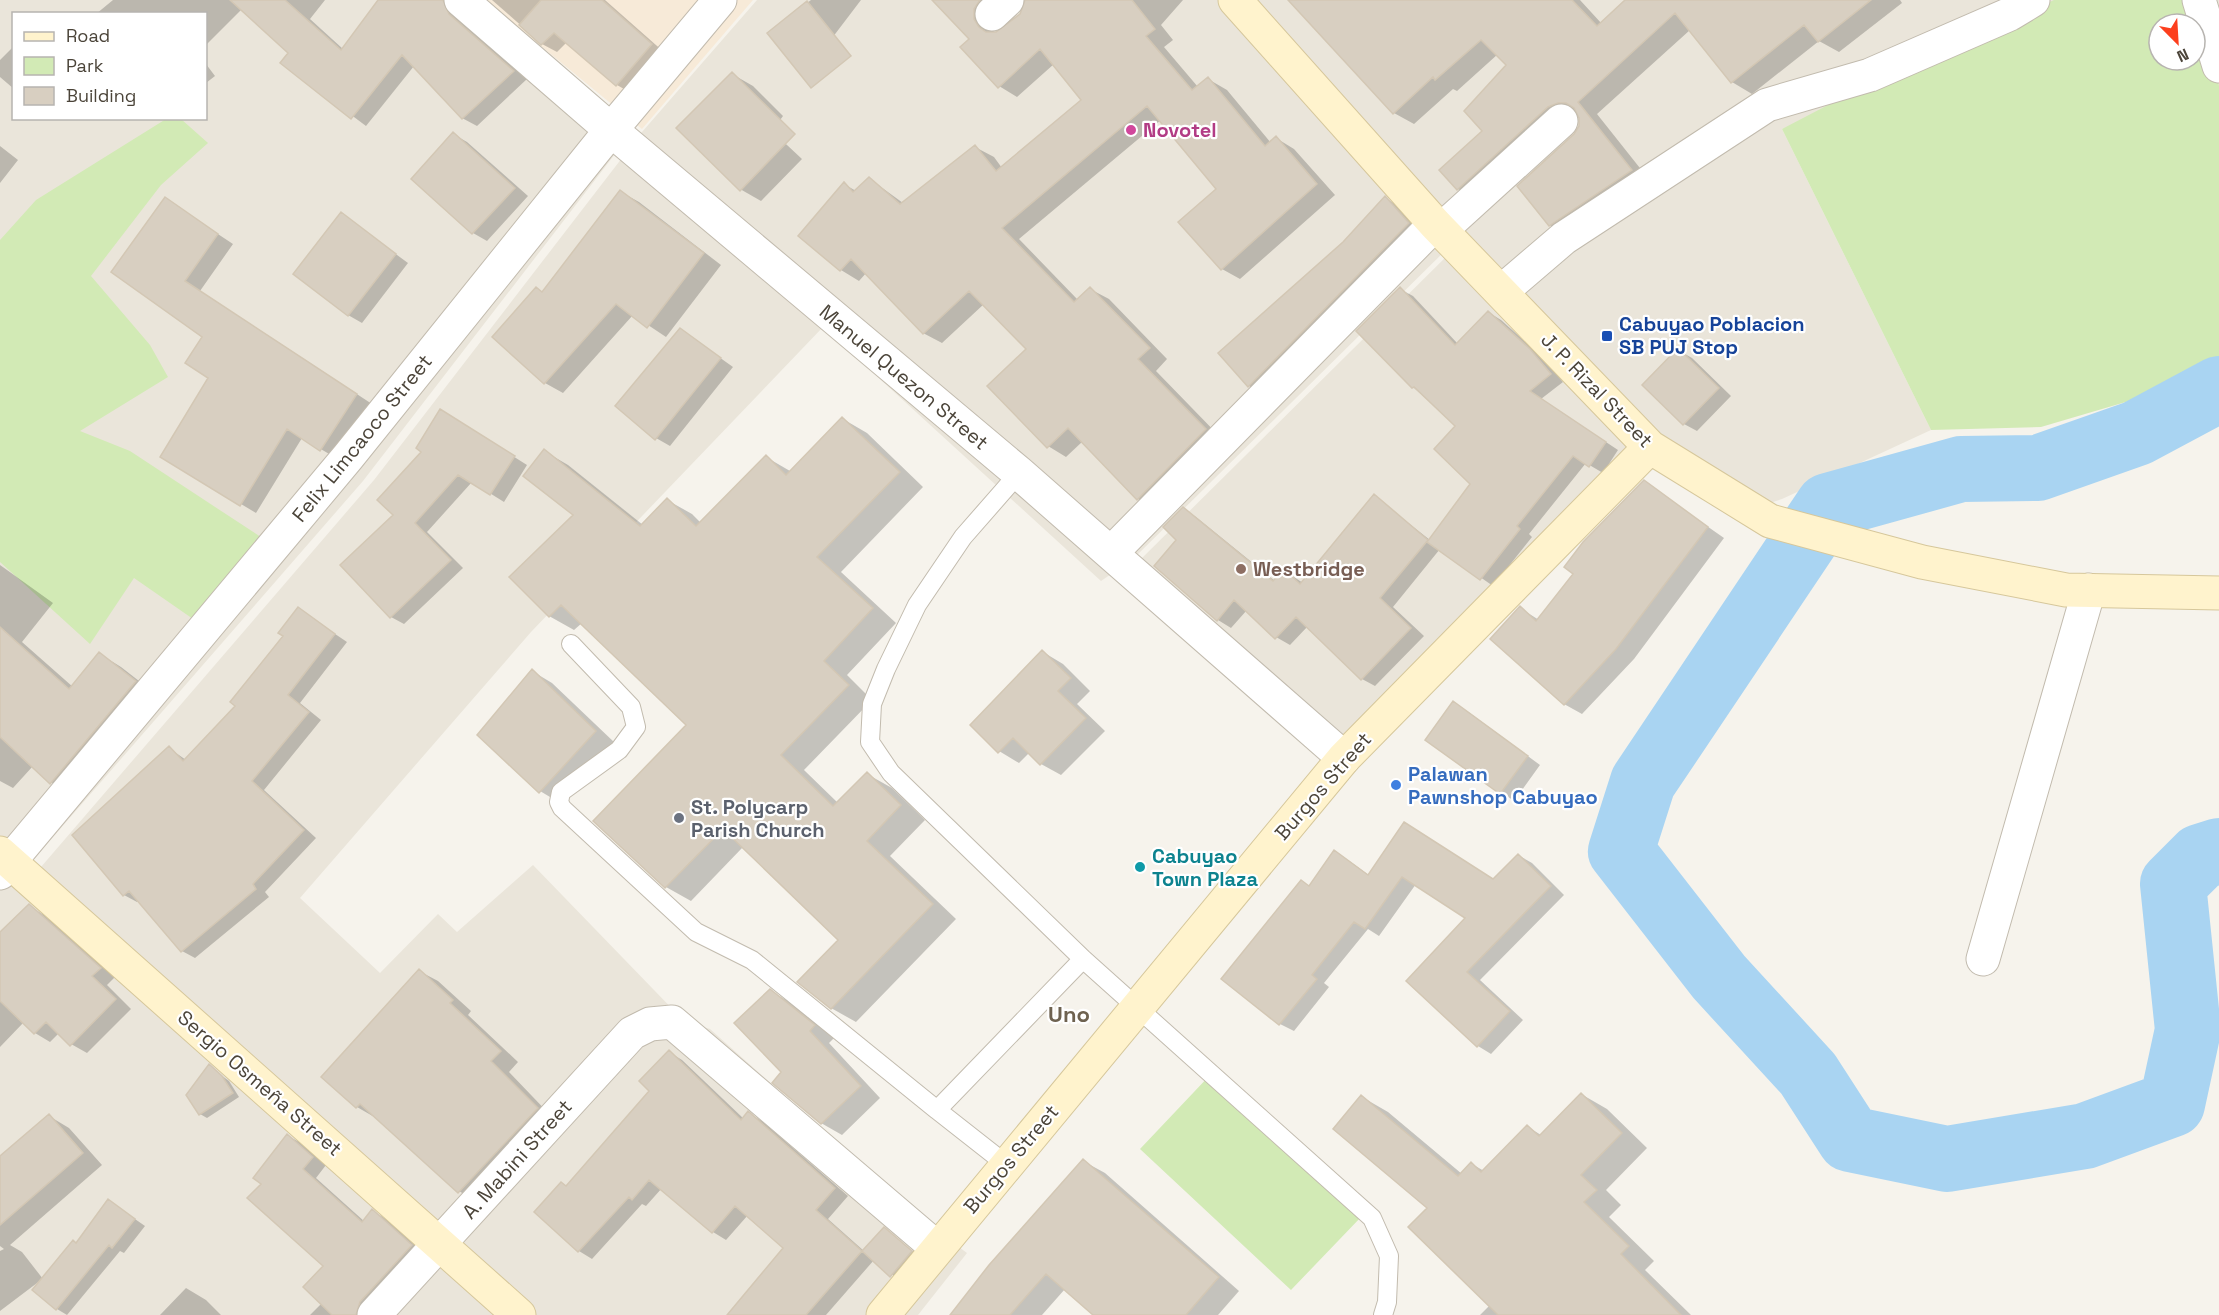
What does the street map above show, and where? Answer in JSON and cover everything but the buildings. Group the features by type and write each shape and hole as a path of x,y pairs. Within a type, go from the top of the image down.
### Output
{"street":[{"name":"Manuel Quezon Street","path":"461,0 611,130 1019,473 1344,758"},
{"name":"Felix Limcaoco Street","path":"3,863 348,457 611,130 720,0"},
{"name":"J. P. Rizal Street","path":"1235,0 1438,227 1650,447 1770,521 1922,562 2066,590 2219,593"},
{"path":"1502,291 1564,238 1767,105 1870,75 2010,14 2033,0"},
{"path":"2199,0 2219,66"},
{"path":"1111,553 1438,227 1561,121"},
{"name":"Burgos Street","path":"883,1315 1344,758 1650,447"},
{"path":"1983,959 2089,590"},
{"name":"Sergio Osmeña Street","path":"3,863 441,1242 519,1315"},
{"name":"A. Mabini Street","path":"374,1315 632,1033 650,1024 672,1022 937,1248"}],"lane":[{"path":"1019,473 963,537 917,605 872,704 870,742 891,773 1083,959 1372,1218 1389,1256 1387,1302 1383,1315"},
{"path":"571,644 631,707 636,727 619,750 561,792 559,802 561,808 696,932 752,960 1006,1165"},
{"path":"937,1110 1083,959"}],"shaded area":[{"path":"0,0 474,0 632,132 363,481 33,860 41,867 374,480 642,132 757,0 1235,0 1454,242 1133,559 1101,581 823,327 531,632 300,898 380,973 438,914 457,932 533,865 684,1021 710,1029 927,1223 967,1253 918,1315 0,1315"},
{"path":"485,0 753,0 642,129"},
{"path":"1242,0 2219,0 2219,137 2199,72 2207,72 2207,12 2182,12 2171,2 1782,129 1931,430 1782,499 1757,507 1658,445"},
{"path":"1457,246 1655,445 1363,753 1138,562"}],"green space":[{"path":"2054,0 2195,0 2198,12 2147,12 2147,72 2207,72 2207,43 2219,86 2219,364 2180,386 2041,427 1931,430 1782,129 1874,81"},
{"path":"164,120 182,120 208,143 161,185 91,276 150,345 168,377 80,431 130,451 279,549 206,628 134,578 90,644 0,562 0,240 36,200"},
{"path":"1211,1074 1362,1216 1291,1290 1140,1149"}],"waterway":[{"path":"2219,389 2137,433 2038,468 1961,469 1828,506 1643,782 1621,851 1719,977 1808,1074 1850,1139 1947,1159 2085,1136 2172,1104 2188,1030 2173,884 2200,857 2219,851"}],"place":[{"name":"Novotel","path":"1131,130"},
{"name":"Cabuyao Poblacion SB PUJ Stop","path":"1607,336"},
{"name":"Westbridge","path":"1241,569"},
{"name":"Palawan Pawnshop Cabuyao","path":"1396,785"},
{"name":"St. Polycarp Parish Church","path":"679,818"},
{"name":"Cabuyao Town Plaza","path":"1140,867"}],"district":[{"name":"Uno","path":"1069,1014"}]}
